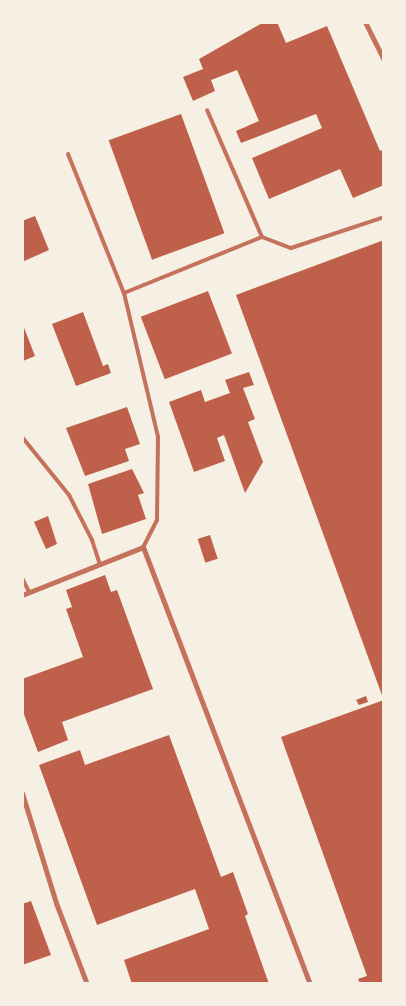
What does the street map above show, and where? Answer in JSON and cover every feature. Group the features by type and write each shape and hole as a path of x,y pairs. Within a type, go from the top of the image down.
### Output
{"street":[{"path":"365,22 384,60"},
{"path":"22,596 143,547 310,984"},
{"path":"22,793 56,903 87,984"}],"lane":[{"path":"207,110 262,237"},
{"path":"68,154 124,293 158,437 157,520 143,547"},
{"path":"124,293 262,237 290,248 384,217"},
{"path":"22,437 69,496 92,540 100,564"},
{"path":"22,578 29,592"}],"building":[{"path":"264,22 277,22 286,43 327,26 380,151 384,149 384,185 353,198 340,169 269,199 252,158 322,128 316,114 241,143 236,131 259,121 237,70 211,80 215,91 193,101 183,77 203,69 199,59"},
{"path":"181,114 224,233 152,260 109,140"},
{"path":"35,216 49,250 22,262 22,221"},
{"path":"384,240 384,698 383,698 236,295"},
{"path":"208,291 232,354 165,379 141,317"},
{"path":"83,312 103,366 108,364 111,373 76,386 52,324"},
{"path":"23,325 35,356 23,361"},
{"path":"249,372 254,385 243,388 255,419 248,422 263,462 245,493 224,435 217,438 225,461 194,472 169,402 201,390 205,402 230,393 225,380"},
{"path":"127,407 140,444 125,449 129,461 85,476 66,428"},
{"path":"132,469 144,493 138,495 146,519 102,534 88,484"},
{"path":"48,516 57,544 46,549 34,522"},
{"path":"210,535 218,559 205,563 198,539"},
{"path":"105,575 111,592 117,590 153,689 62,722 68,740 38,752 22,709 22,679 83,657 66,609 72,607 66,590"},
{"path":"366,696 368,702 359,705 356,700"},
{"path":"384,700 384,984 360,984 358,979 367,976 281,737"},
{"path":"169,735 221,877 233,872 248,914 245,916 269,984 132,984 124,960 209,929 195,889 97,925 39,765 80,750 85,765"},
{"path":"31,901 51,955 22,965 22,904"}]}
